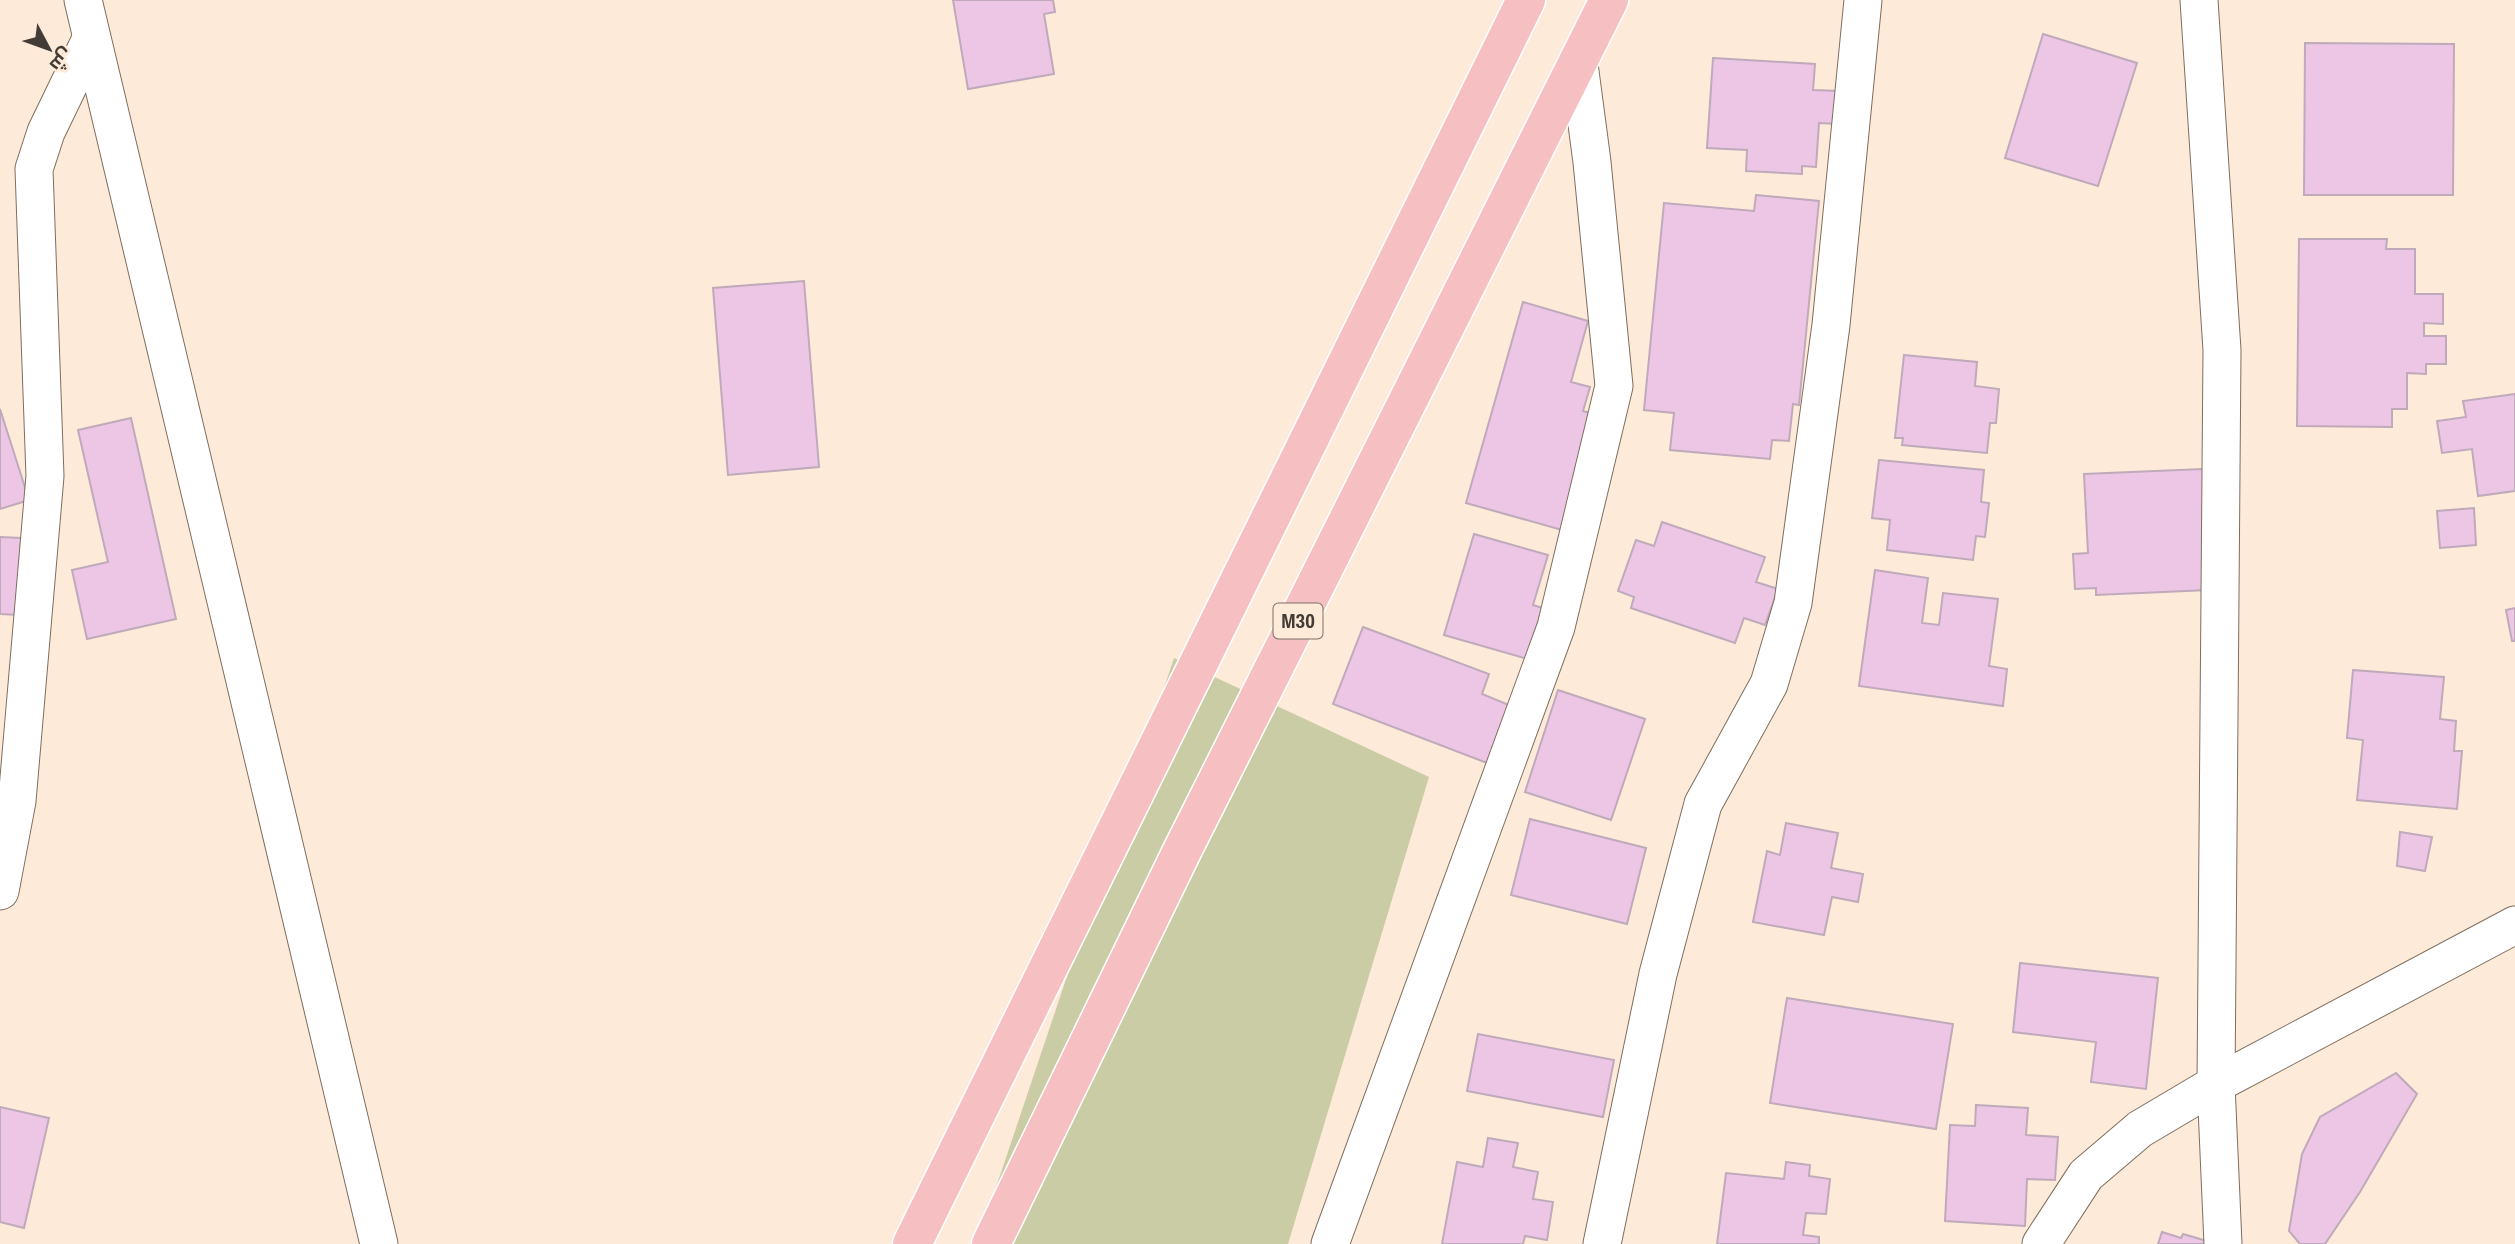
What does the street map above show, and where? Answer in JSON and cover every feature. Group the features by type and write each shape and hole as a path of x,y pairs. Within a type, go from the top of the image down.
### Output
{"highway":[{"path":"912,1244 1526,0"},
{"name":"M30","path":"991,1244 1182,851 1609,0"}],"street":[{"path":"83,0 379,1244"},
{"path":"1602,1244 1658,974 1703,804 1769,684 1793,603 1831,325 1863,0"},
{"path":"2199,0 2222,350 2216,1084 2223,1244"},
{"path":"0,891 17,801 46,477 34,169 46,132 91,39"},
{"path":"1335,1238 1556,626 1614,386 1592,162 1579,64"},
{"path":"2041,1244 2086,1175 2140,1129 2216,1084 2515,925"}],"green space":[{"path":"1174,658 1429,777 1288,1244 977,1244"}],"building":[{"path":"953,0 1053,0 1055,12 1044,14 1054,74 968,89"},
{"path":"2043,34 2137,63 2098,186 2005,158"},
{"path":"2305,43 2454,44 2453,195 2304,195"},
{"path":"1713,58 1815,64 1813,90 1840,91 1838,124 1819,123 1816,167 1802,166 1802,174 1746,171 1747,150 1707,148"},
{"path":"1756,195 1819,201 1799,405 1793,404 1789,441 1772,440 1770,459 1670,450 1674,413 1644,410 1664,203 1754,211"},
{"path":"2299,239 2387,239 2386,249 2415,249 2415,294 2443,294 2443,324 2424,323 2424,336 2446,336 2446,364 2426,364 2426,374 2407,373 2407,409 2392,409 2392,427 2297,426"},
{"path":"804,281 819,467 728,475 713,288"},
{"path":"1523,302 1588,321 1571,382 1590,387 1583,411 1600,416 1562,530 1466,503"},
{"path":"1904,355 1977,362 1975,386 1999,389 1996,423 1990,423 1987,453 1902,445 1903,438 1895,438"},
{"path":"2515,394 2515,491 2478,496 2472,449 2442,453 2437,421 2466,417 2463,401"},
{"path":"0,409 29,500 0,509"},
{"path":"131,418 176,619 87,639 72,570 108,562 78,430"},
{"path":"1879,460 1984,470 1981,502 1989,503 1985,537 1976,536 1973,560 1887,550 1890,520 1872,518"},
{"path":"2203,469 2208,590 2096,595 2096,588 2075,589 2073,554 2088,553 2084,474"},
{"path":"2474,508 2476,545 2440,548 2437,511"},
{"path":"1662,522 1765,557 1756,582 1778,589 1765,625 1744,618 1735,643 1631,608 1634,597 1618,591 1636,540 1654,546"},
{"path":"1474,534 1548,555 1533,605 1546,609 1531,660 1444,635"},
{"path":"0,537 21,538 19,615 0,614"},
{"path":"1875,570 1928,578 1922,623 1939,625 1943,593 1998,599 1989,666 2007,669 2003,706 1859,686"},
{"path":"2515,608 2515,641 2512,641 2506,610"},
{"path":"1363,627 1489,674 1482,694 1509,705 1487,763 1333,704"},
{"path":"2353,670 2444,677 2440,719 2456,721 2454,751 2462,751 2457,809 2357,800 2363,740 2347,738"},
{"path":"1558,690 1645,719 1611,820 1525,792"},
{"path":"1530,819 1646,848 1627,924 1511,895"},
{"path":"1786,823 1838,833 1831,868 1863,874 1858,902 1832,897 1824,935 1753,922 1767,851 1780,855"},
{"path":"2400,832 2432,837 2425,871 2397,866"},
{"path":"2020,963 2158,978 2146,1089 2091,1082 2096,1042 2013,1032"},
{"path":"1787,998 1953,1024 1936,1129 1770,1103"},
{"path":"1478,1034 1614,1060 1603,1117 1467,1091"},
{"path":"2396,1073 2417,1094 2360,1192 2325,1244 2300,1244 2289,1231 2302,1154 2320,1117"},
{"path":"1976,1105 2028,1108 2026,1135 2058,1137 2055,1180 2027,1179 2025,1226 1945,1221 1950,1125 1975,1126"},
{"path":"0,1107 49,1118 24,1228 0,1222"},
{"path":"1488,1138 1518,1143 1513,1167 1538,1172 1533,1199 1553,1202 1547,1240 1525,1236 1523,1244 1442,1244 1457,1162 1483,1167"},
{"path":"1786,1162 1810,1165 1809,1176 1830,1179 1826,1214 1806,1213 1803,1235 1819,1237 1819,1244 1717,1244 1726,1173 1784,1179"},
{"path":"2162,1232 2181,1238 2183,1234 2217,1244 2158,1244"}]}
